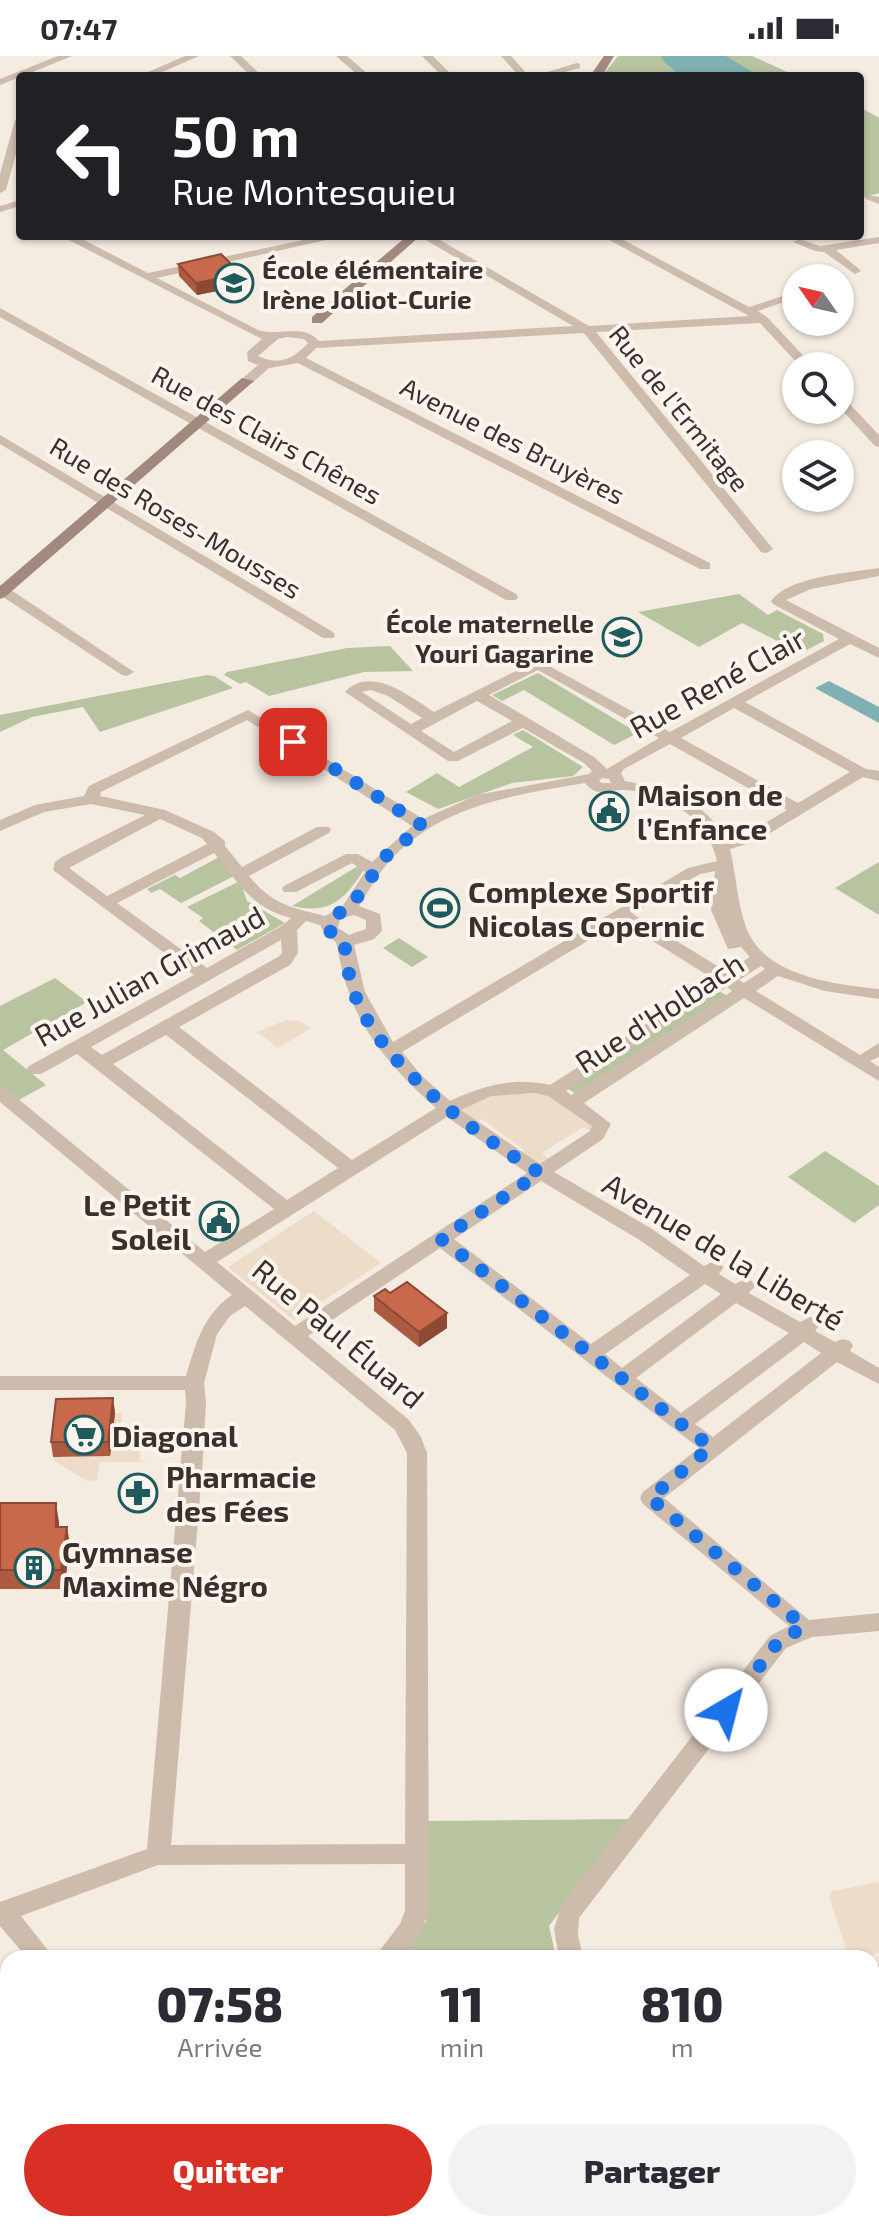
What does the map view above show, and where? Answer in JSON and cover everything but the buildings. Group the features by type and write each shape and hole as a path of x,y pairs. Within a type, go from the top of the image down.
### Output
{"main road":[{"path":"317,320 409,240"},
{"path":"1,591 247,381"}],"street":[{"path":"32,72 36,56"},
{"path":"32,72 67,56"},
{"path":"155,72 194,56"},
{"path":"235,56 253,72"},
{"path":"341,56 360,72"},
{"path":"427,56 444,72"},
{"path":"506,56 520,72"},
{"path":"554,72 577,66"},
{"path":"0,190 16,134"},
{"path":"75,240 249,331 270,338"},
{"path":"146,277 319,240"},
{"name":"Rue de l'Ermitage","path":"432,240 588,330 766,549"},
{"path":"615,240 763,319 794,352"},
{"path":"799,242 807,247 827,248 879,240"},
{"path":"827,248 855,271"},
{"path":"747,311 782,299"},
{"name":"Rue des Clairs Chênes","path":"0,312 511,597"},
{"path":"313,345 313,339 301,334 282,333 270,338 251,355 254,360 267,364 286,365 299,359 313,345 763,319"},
{"path":"301,334 317,320"},
{"name":"Avenue des Bruyères","path":"299,359 705,566"},
{"path":"247,381 267,364"},
{"path":"854,416 879,443"},
{"name":"Rue des Roses-Mousses","path":"0,439 328,635"},
{"path":"879,572 800,587 779,596 778,601 879,654"},
{"path":"1,591 127,672"},
{"name":"Rue René Clair","path":"604,779 619,766 849,639"},
{"path":"409,731 538,664 798,810"},
{"path":"434,719 374,684 361,684 354,689 353,696 453,758 522,722"},
{"path":"479,696 589,760 604,779"},
{"path":"734,702 861,772 879,776"},
{"path":"0,826 40,808 93,794 248,714 423,826"},
{"path":"394,1049 861,772"},
{"path":"356,911 392,860 451,818 516,795 604,779"},
{"path":"356,911 374,870 403,840 460,806 531,785 604,779 656,792 689,807 705,820 722,855 718,889 722,922 734,945 811,992 879,1002"},
{"path":"93,794 188,824 219,844 259,898 277,909 329,922"},
{"path":"160,813 61,865 61,870 207,976"},
{"path":"240,874 323,830"},
{"path":"105,903 219,844"},
{"path":"290,889 352,857 374,870"},
{"path":"356,911 374,918 376,927 370,935 351,939 329,931 329,922 336,914 356,911"},
{"path":"621,914 879,1075"},
{"name":"Rue Julian Grimaud","path":"35,1070 289,929 302,916"},
{"name":"Rue Julian Grimaud","path":"102,1063 284,961 290,953 289,929"},
{"name":"Avenue de la Liberté","path":"351,939 356,999 394,1049 448,1109 491,1143 628,1220 841,1348 879,1377"},
{"path":"765,966 830,988 879,994"},
{"name":"Rue d'Holbach","path":"553,1091 726,980 765,966"},
{"name":"Rue d'Holbach","path":"572,1103 744,992 765,966"},
{"path":"167,1027 350,1168"},
{"path":"80,1047 286,1209"},
{"path":"205,1261 350,1168 448,1109 488,1090 534,1087 553,1091 602,1124 602,1129 540,1173 295,1335"},
{"name":"Rue Paul Éluard","path":"0,1093 402,1425 414,1442 417,1482 417,1911 414,1921 392,1950"},
{"path":"441,1239 711,1447"},
{"path":"591,1354 710,1271"},
{"path":"622,1378 742,1289"},
{"path":"158,1855 192,1472 196,1403 194,1383 208,1333 223,1311 246,1295"},
{"path":"681,1423 807,1328"},
{"path":"803,1630 799,1622 650,1498 711,1447 841,1348"},
{"name":"Avenue de la Liberté","path":"841,1348 879,1364"},
{"path":"0,1383 194,1383"},
{"path":"569,1950 564,1923 570,1912 778,1642 787,1634 803,1630 879,1622"},
{"path":"35,1950 1,1912 158,1855 416,1854"}],"green space":[{"path":"618,56 752,56 787,72 605,72"},
{"path":"864,109 879,118 879,193 864,198"},
{"path":"739,594 768,615 777,610 823,634 824,641 801,653 742,623 699,647 638,612"},
{"path":"390,646 413,671 364,672 269,696 246,682 240,684 224,675 347,648"},
{"path":"538,673 638,733 614,745 524,690 502,701 492,695"},
{"path":"207,675 233,688 100,732 83,707 32,717 0,732 0,715"},
{"path":"523,730 583,767 573,776 512,783 438,809 406,792 437,773 459,787 533,747 513,735"},
{"path":"223,855 236,875 181,903 160,889 151,893 147,889 175,875 180,878"},
{"path":"879,862 879,915 835,888"},
{"path":"358,866 365,868 336,902 317,908 292,906"},
{"path":"240,881 247,901 285,923 237,950 199,921 203,918 187,907"},
{"path":"399,938 428,957 412,967 383,948"},
{"path":"55,978 87,1002 3,1050 46,1085 15,1102 0,1089 0,1006"},
{"path":"719,991 728,996 576,1094 567,1088"},
{"path":"825,1151 879,1186 879,1205 854,1223 788,1177"},
{"path":"629,1819 549,1926 554,1950 406,1950 426,1921 427,1821"}],"shaded area":[{"path":"286,1020 299,1021 311,1028 278,1048 257,1032"},
{"path":"544,1088 597,1121 597,1135 583,1127 542,1153 550,1160 542,1164 537,1165 519,1155 524,1150 482,1119 478,1122 461,1111 488,1093 537,1094"},
{"path":"314,1211 381,1263 294,1320 228,1267"},
{"path":"115,1413 122,1413 120,1436 141,1438 139,1459 146,1462 100,1462 97,1480 87,1481 55,1461 53,1457 110,1456"},
{"path":"879,1882 879,1950 846,1950 829,1896 832,1891"}],"water":[{"path":"661,56 726,56 752,72 676,72"},
{"path":"829,681 879,707 879,723 815,688"}],"place":[{"name":"École élémentaire Irène Joliot-Curie","path":"234,283"},
{"name":"École maternelle Youri Gagarine","path":"622,637"},
{"name":"Maison de l’Enfance","path":"609,811"},
{"name":"Complexe Sportif Nicolas Copernic","path":"440,908"},
{"name":"Le Petit Soleil","path":"219,1221"},
{"name":"Diagonal","path":"84,1435"},
{"name":"Pharmacie des Fées","path":"138,1493"},
{"name":"Gymnase Maxime Négro","path":"34,1568"}],"route":[{"path":"293,742 423,826 387,855 348,910 336,914 329,922 329,931 344,939 356,999 367,1020 391,1051 448,1109 491,1143 540,1173 441,1239 711,1447 652,1494 652,1503 799,1622 803,1630 787,1634 778,1642 726,1710"}]}
